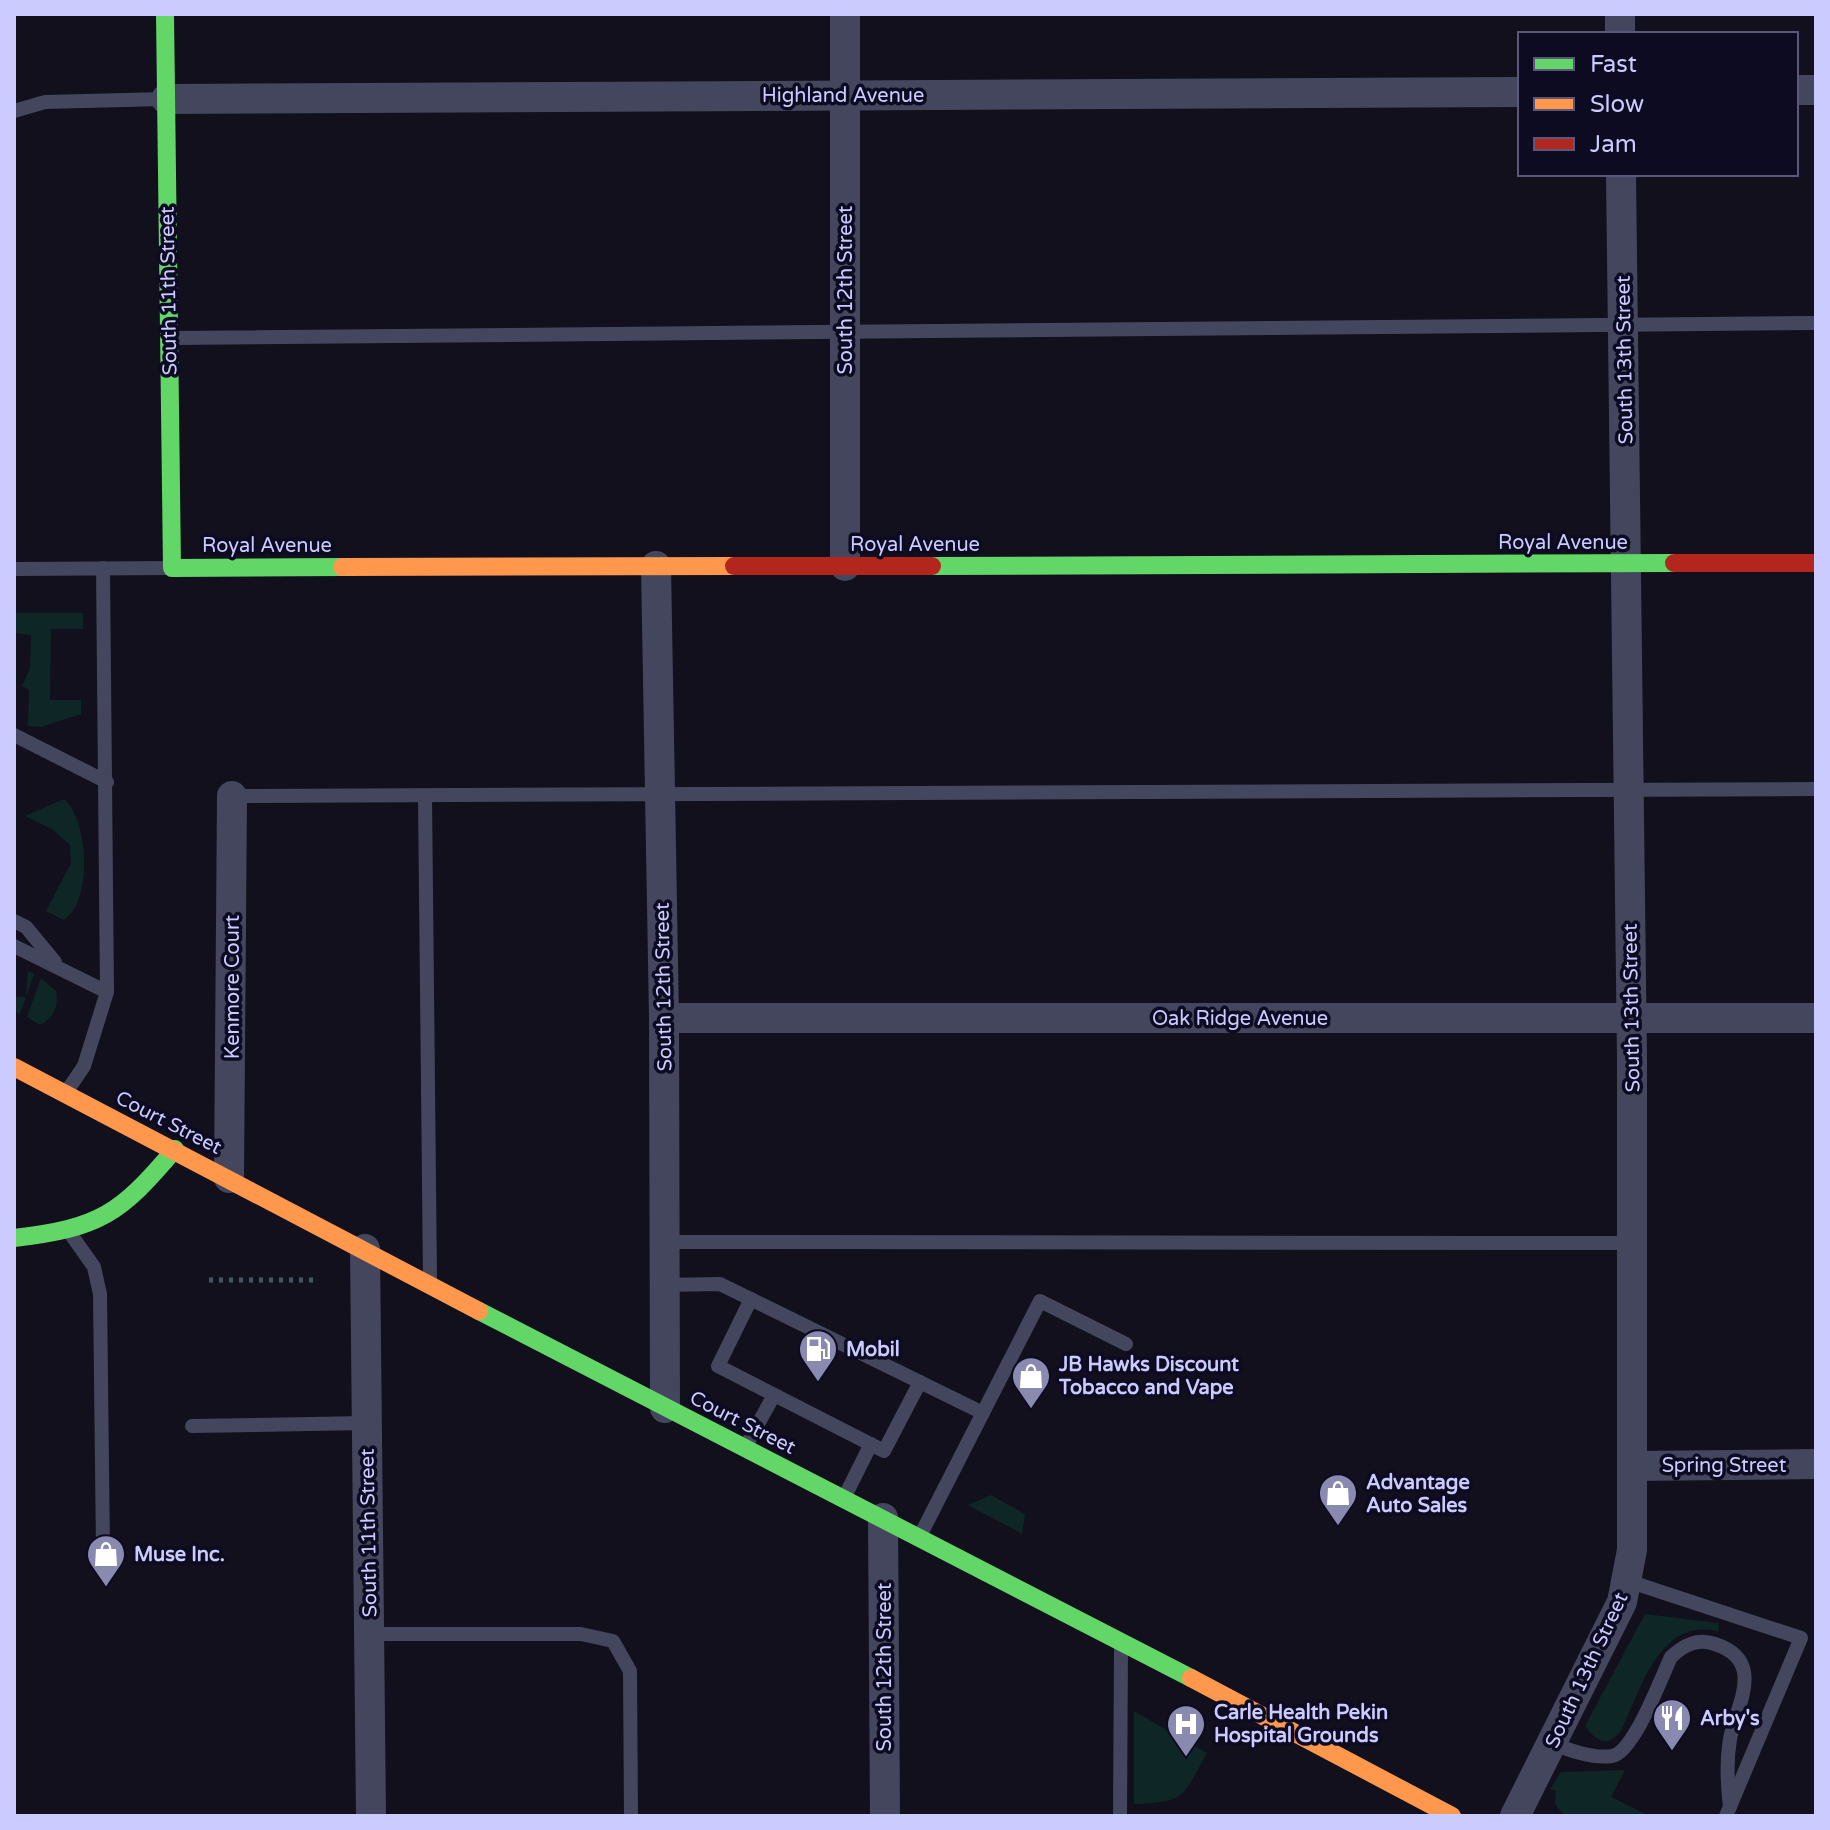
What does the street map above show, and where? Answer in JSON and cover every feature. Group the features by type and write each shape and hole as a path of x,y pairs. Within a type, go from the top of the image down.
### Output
{"street":[{"name":"South 11th Street","path":"165,14 172,568"},
{"name":"South 12th Street","path":"845,14 845,566"},
{"name":"Highland Avenue","path":"166,99 1518,92"},
{"name":"South 13th Street","path":"1515,1816 1622,1602 1632,1550 1632,1019 1626,790 1627,564 1621,176"},
{"name":"Royal Avenue","path":"172,568 1816,563"},
{"name":"South 12th Street","path":"656,566 664,1018 665,1408"},
{"name":"Kenmore Court","path":"229,1178 232,796"},
{"name":"Oak Ridge Avenue","path":"664,1018 1816,1018"},
{"name":"Court Street","path":"14,1067 665,1408 920,1536 1452,1816"},
{"path":"14,1238 69,1233 93,1226 135,1197 175,1149"},
{"name":"South 11th Street","path":"365,1249 371,1816"},
{"name":"Spring Street","path":"1632,1466 1816,1464"},
{"name":"South 12th Street","path":"883,1518 885,1816"}],"lane":[{"path":"14,111 45,102 166,99"},
{"path":"169,338 1816,323"},
{"path":"65,1093 84,1066 107,992 103,568"},
{"name":"Royal Avenue","path":"14,569 172,568"},
{"path":"14,735 107,782"},
{"path":"232,796 1816,789"},
{"path":"425,796 430,1283"},
{"path":"14,921 26,927 60,968"},
{"path":"14,946 107,992"},
{"path":"69,1233 94,1267 100,1294 103,1550"},
{"path":"664,1242 1633,1243"},
{"path":"664,1285 720,1284 983,1413"},
{"path":"751,1299 718,1366 884,1451 920,1382"},
{"path":"920,1536 1040,1301 1126,1344"},
{"path":"745,1448 774,1395"},
{"path":"192,1426 367,1423"},
{"path":"844,1498 871,1444"},
{"path":"1628,1581 1801,1638 1728,1812"},
{"path":"369,1634 581,1634 613,1641 630,1671 631,1816"},
{"path":"1120,1816 1121,1641"},
{"path":"1551,1743 1590,1755 1614,1756 1628,1746 1671,1657 1697,1641 1717,1644 1743,1669 1746,1686 1731,1735 1725,1771 1728,1812"}],"path":[{"path":"209,1280 319,1280"}],"green space":[{"path":"14,613 83,613 83,629 51,629 50,700 81,700 81,714 41,727 28,726 29,690 22,686 30,669 31,635 14,633"},
{"path":"64,799 79,825 84,861 80,896 64,920 46,911 71,863 70,845 52,829 25,816"},
{"path":"28,971 34,974 26,997"},
{"path":"41,978 56,991 57,1002 52,1015 40,1025 27,1017"},
{"path":"14,997 26,997 20,1014 14,1011"},
{"path":"991,1495 1025,1514 1022,1534 968,1505"},
{"path":"1645,1614 1718,1623 1719,1632 1699,1630 1682,1635 1667,1645 1645,1677 1621,1731 1612,1740 1603,1741 1585,1726"},
{"path":"1134,1711 1207,1753 1187,1788 1174,1799 1134,1804"},
{"path":"1625,1770 1611,1797 1650,1816 1565,1816 1555,1804 1556,1791 1550,1789 1561,1772"}],"traffic: fast":[{"path":"165,14 172,568 342,567"},
{"path":"932,566 1674,563"},
{"path":"14,1238 68,1229 106,1214 139,1189 175,1149"},
{"path":"479,1311 1191,1678"}],"traffic: slow":[{"path":"342,567 734,566"},
{"path":"14,1067 479,1311"},
{"path":"1191,1678 1452,1816"}],"traffic: jam":[{"path":"1674,563 1816,563"},
{"path":"734,566 932,566"}],"place":[{"name":"Mobil","path":"818,1383"},
{"name":"JB Hawks Discount Tobacco and Vape","path":"1031,1410"},
{"name":"Advantage Auto Sales","path":"1338,1527"},
{"name":"Muse Inc.","path":"106,1588"},
{"name":"Arby's","path":"1672,1752"},
{"name":"Carle Health Pekin Hospital Grounds","path":"1186,1758"}]}
